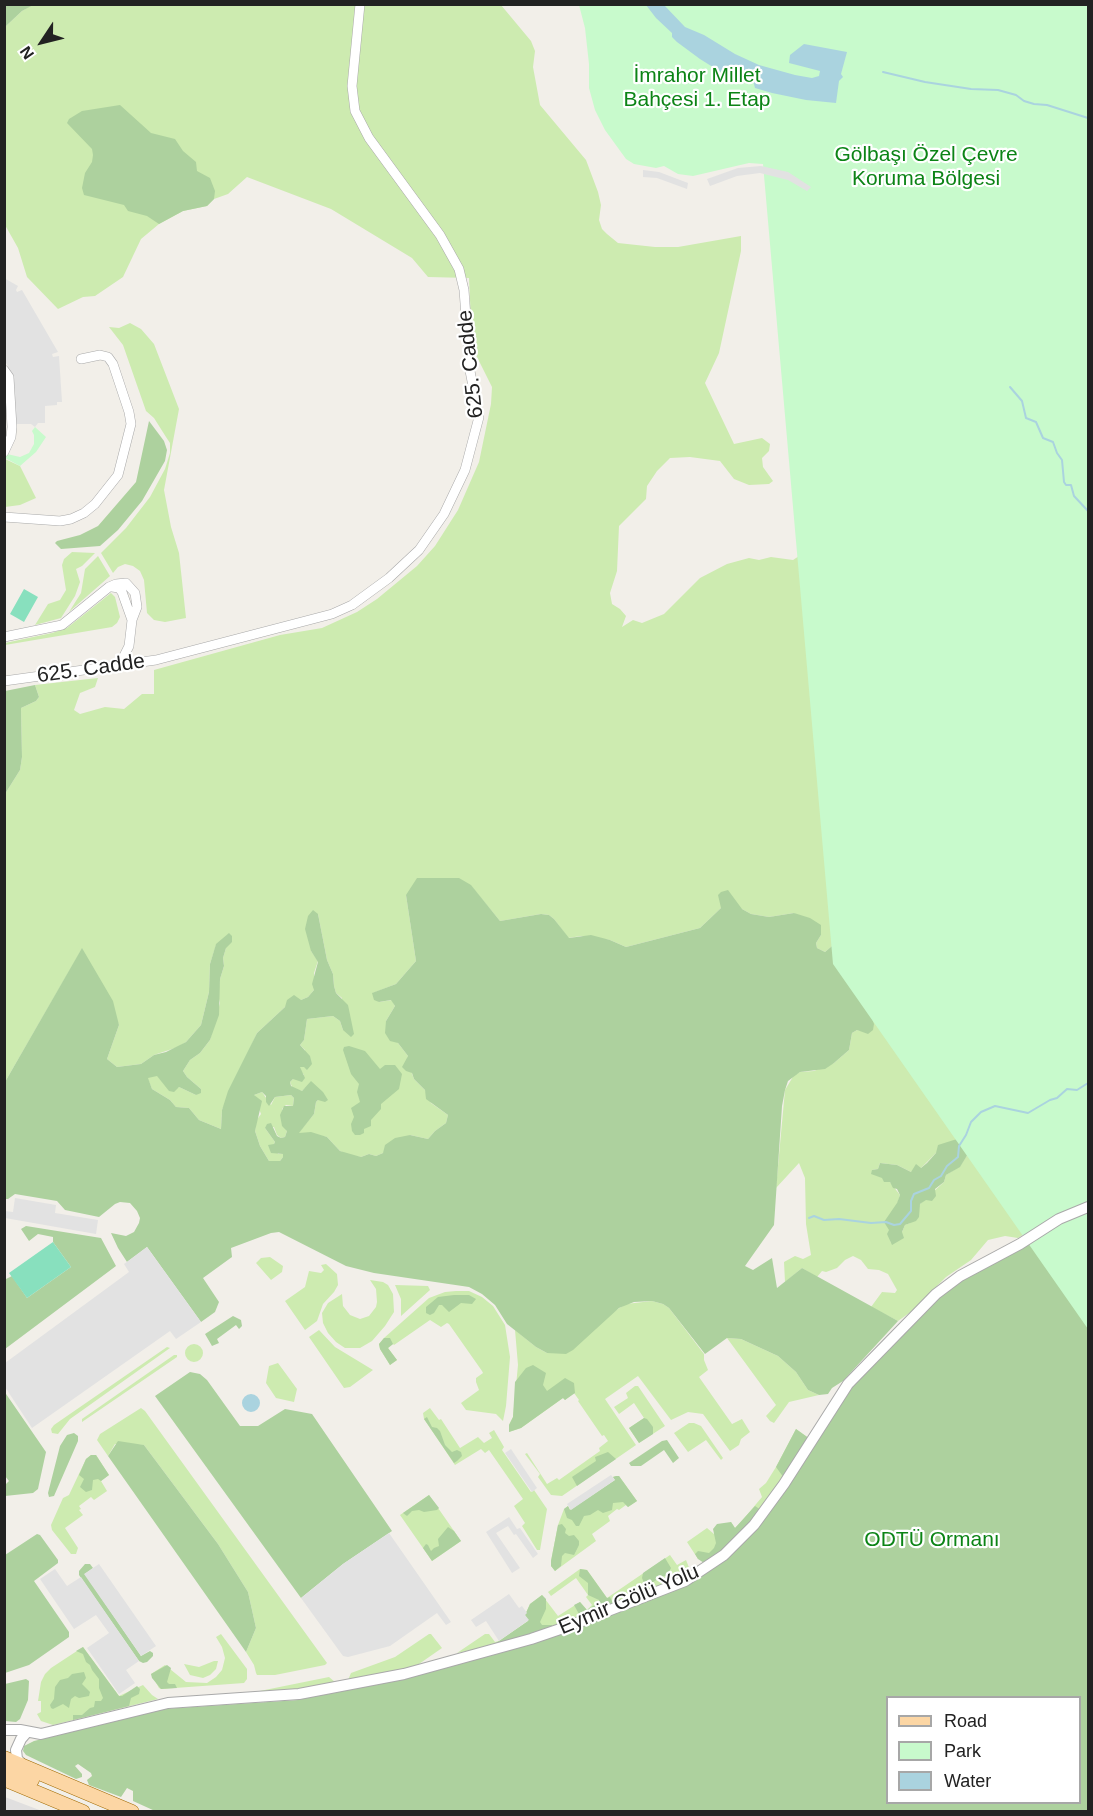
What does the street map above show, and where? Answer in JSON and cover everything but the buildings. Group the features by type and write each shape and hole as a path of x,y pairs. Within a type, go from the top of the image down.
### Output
{"main road":[{"path":"4,1758 132,1812"},
{"path":"4,1768 108,1812"},
{"path":"4,1779 83,1812"},
{"path":"4,1787 63,1812"}],"street":[{"name":"625. Cadde","path":"4,681 156,660 275,628 310,621 352,605 389,578 419,550 444,514 465,470 479,417 470,371 462,281 453,256 440,235 369,138 355,111 352,86 360,4"},
{"path":"4,518 60,521 71,519 89,509 118,475 131,424 129,412 113,364 108,357 100,355 81,359"},
{"path":"4,369 9,377 12,427 11,437 4,452"},
{"path":"4,443 12,427"},
{"path":"4,637 62,625 109,587 118,583 128,585 135,593 138,602 132,620 129,646 122,660 115,667"},
{"path":"109,587 121,589 132,620"},
{"name":"Eymir Gölü Yolu","path":"4,1732 20,1730 41,1734 168,1702 299,1694 404,1674 540,1636 685,1581 724,1555 754,1525 784,1484 848,1384 936,1294 960,1276 1020,1244 1059,1219 1089,1207"},
{"path":"24,1766 17,1759 16,1750 27,1732"}],"shaded area":[{"path":"761,166 788,172 811,187 807,191 788,180 760,173 737,176 710,186 707,179 738,168"},
{"path":"643,170 659,172 688,183 687,189 657,178 643,177"},
{"path":"4,278 18,286 17,292 22,290 58,352 52,354 53,357 59,356 62,402 45,406 45,423 38,423 35,427 31,424 16,424 13,376 5,361"},
{"path":"15,1198 56,1205 55,1213 98,1220 96,1234 5,1218 5,1211 13,1212"},
{"path":"147,1247 201,1322 176,1339 170,1331 32,1428 5,1387 5,1363 129,1272 124,1264"},
{"path":"511,1449 537,1488 532,1492 505,1453"},
{"path":"611,1475 615,1480 571,1510 567,1504"},
{"path":"509,1517 517,1529 520,1528 538,1554 533,1558 508,1526 496,1533 520,1568 512,1573 486,1532"},
{"path":"389,1533 451,1622 446,1625 437,1613 390,1646 348,1657 343,1656 301,1598 343,1564"},
{"path":"99,1564 156,1646 141,1656 84,1574"},
{"path":"55,1569 67,1586 81,1577 139,1661 126,1670 135,1683 119,1694 87,1648 109,1633 96,1615 74,1629 40,1579"},
{"path":"509,1594 519,1608 522,1606 529,1620 499,1641 486,1621 476,1627 471,1620"},
{"path":"5,1797 42,1811 5,1811"}],"green space":[{"path":"5,4 33,5 22,11 5,27"},
{"path":"33,4 501,5 531,41 535,51 533,67 540,105 586,160 601,205 599,220 602,229 607,234 618,243 655,247 678,247 741,236 741,251 719,353 705,383 734,444 762,438 770,444 769,451 762,458 763,467 773,481 769,484 749,485 734,479 720,461 690,457 670,458 647,486 646,499 619,526 617,571 610,593 612,604 626,616 622,627 633,620 642,623 664,614 700,578 727,564 749,558 759,560 771,557 793,560 802,554 1064,1209 1018,1238 1005,1236 988,1240 971,1260 946,1277 912,1311 898,1321 871,1307 882,1292 895,1293 897,1290 888,1274 868,1269 861,1260 853,1256 837,1268 822,1271 817,1277 802,1268 785,1282 784,1262 795,1256 803,1259 811,1255 806,1224 805,1178 799,1163 776,1188 785,1090 794,1075 814,1071 834,1063 849,1050 852,1033 857,1030 863,1031 832,946 825,952 817,948 816,943 821,935 794,913 769,917 751,914 742,909 721,908 700,928 626,947 610,940 581,936 568,938 549,915 541,914 500,921 471,886 406,895 416,961 396,984 373,993 379,1002 392,1000 395,1006 386,1021 408,1056 407,1060 414,1079 425,1090 431,1103 448,1115 446,1123 428,1139 410,1135 376,1156 369,1154 361,1157 351,1156 340,1151 327,1137 298,1133 314,1114 318,1100 305,1088 302,1091 293,1089 290,1082 304,1075 300,1067 304,1067 305,1050 300,1045 304,1040 307,1019 333,1016 340,1021 343,1030 342,998 336,993 334,986 318,914 311,951 318,961 314,973 314,990 308,997 285,1007 257,1033 222,1110 221,1129 199,1120 189,1108 176,1107 170,1100 152,1089 147,1077 157,1075 170,1091 179,1087 196,1095 201,1089 183,1071 190,1060 200,1053 210,1040 220,1003 218,995 226,948 216,945 210,964 209,992 201,1025 186,1042 178,1047 154,1055 141,1064 117,1067 107,1059 119,1025 82,949 5,1082 5,794 20,770 21,708 36,701 39,697 35,685 98,678 95,687 80,693 74,710 80,714 105,707 124,709 142,694 154,694 154,670 280,635 322,628 357,612 377,599 417,566 435,546 458,510 479,462 491,404 492,387 475,353 469,278 428,277 412,258 331,209 247,177 228,194 214,199 207,206 183,211 159,224 141,239 123,277 95,296 83,297 58,309 27,277 18,248 5,225 5,27","holes":["957,1139 968,1154 960,1166 946,1175 944,1182 920,1204 910,1223 905,1225 902,1232 891,1243 889,1231 900,1195 890,1182 872,1170 878,1169 880,1163 897,1165 911,1172 921,1168 936,1153"]},
{"name":"Gölbaşı Özel Çevre Koruma Bölgesi","path":"579,5 1088,5 1088,1329 833,964 763,164 749,163 693,176 678,174 664,166 656,168 634,164 626,159 605,130 595,110 589,88 585,28"},
{"path":"120,105 151,133 175,139 183,151 196,162 197,171 210,178 215,191 214,199 207,206 183,211 159,224 147,216 128,211 124,205 84,195 82,188 85,173 92,162 92,149 67,123 69,119 82,111"},
{"path":"130,323 141,329 154,344 179,409 164,490 179,553 186,618 165,622 154,620 147,613 144,580 140,571 125,564 113,573 101,553 126,528 150,497 165,469 170,453 170,443 154,418 146,411 123,345 109,327 119,328"},
{"path":"149,421 164,441 167,450 165,461 142,501 118,530 100,546 61,549 55,543 57,541 80,535 98,526 136,482"},
{"path":"35,427 46,437 36,452 20,466 5,458 7,454 20,457 29,453 34,444 32,431"},
{"path":"5,459 20,466 36,498 20,505 5,507"},
{"path":"72,552 95,553 76,569 80,582 75,596 61,618 35,625 48,604 60,600 66,590 62,565 64,559"},
{"path":"98,556 110,576 69,612 81,593 85,569"},
{"path":"24,589 38,597 24,622 10,614"},
{"path":"111,593 115,597 120,617 112,627 5,645 5,643 67,628"},
{"path":"35,685 39,697 36,701 21,708 20,770 5,794 5,691"},
{"path":"417,878 459,878 471,885 500,921 541,914 549,915 569,938 591,935 626,947 700,928 721,908 718,895 728,890 742,909 751,914 769,917 794,913 810,918 821,925 821,935 816,943 817,948 825,952 832,946 871,1015 873,1030 868,1034 857,1030 852,1033 849,1050 825,1069 800,1072 788,1081 782,1106 774,1225 745,1266 753,1270 772,1258 777,1288 802,1268 898,1321 843,1381 832,1388 828,1394 819,1395 808,1390 796,1372 778,1356 741,1339 727,1338 705,1354 669,1308 652,1301 634,1302 619,1308 566,1354 547,1353 507,1324 495,1305 469,1287 374,1273 346,1266 279,1232 231,1248 232,1257 203,1278 219,1302 215,1312 201,1322 147,1247 127,1262 118,1248 111,1233 126,1236 134,1232 139,1223 140,1218 137,1211 130,1203 115,1204 99,1217 65,1210 57,1201 15,1194 5,1199 5,1082 82,948 113,1001 119,1025 107,1059 117,1067 141,1064 154,1055 186,1042 201,1025 209,992 210,964 216,944 229,933 232,936 232,942 226,948 223,958 219,1015 210,1040 200,1053 190,1060 183,1071 201,1089 201,1093 196,1095 179,1087 174,1092 169,1091 157,1076 148,1078 152,1089 170,1100 176,1107 189,1108 199,1120 221,1129 222,1110 228,1091 257,1033 285,1007 287,1000 294,995 301,1000 308,997 314,990 312,984 318,962 311,951 305,929 308,916 313,910 318,914 336,993 348,1005 354,1034 351,1037 343,1030 340,1021 333,1016 307,1019 304,1040 300,1045 310,1056 312,1064 307,1070 300,1067 305,1078 302,1082 293,1079 290,1082 291,1086 302,1091 311,1081 328,1100 316,1102 314,1114 299,1133 311,1132 327,1137 340,1151 361,1157 383,1153 385,1145 395,1138 410,1135 428,1139 446,1123 448,1115 426,1099 425,1090 414,1079 412,1073 402,1067 408,1056 398,1043 390,1041 385,1033 386,1021 395,1006 391,1000 379,1002 374,1000 372,993 396,984 416,961 406,895","holes":["262,1092 269,1106 275,1097 291,1095 294,1098 293,1106 284,1106 280,1115 282,1126 287,1131 285,1137 277,1136 271,1123 265,1128 275,1142 268,1145 271,1153 283,1154 280,1161 269,1161 260,1146 255,1131 262,1101 254,1095"]},
{"path":"349,1046 365,1051 380,1069 385,1065 395,1065 402,1074 399,1089 381,1104 381,1109 371,1120 371,1126 364,1129 364,1133 360,1135 355,1135 351,1124 354,1117 351,1108 360,1102 357,1092 359,1084 351,1074 343,1050 344,1047"},
{"path":"262,1092 271,1105 275,1097 291,1095 294,1098 293,1106 286,1105 282,1109 287,1131 285,1137 281,1138 277,1135 274,1127 265,1128 275,1142 278,1154 283,1154 280,1161 269,1161 260,1146 255,1131 256,1121 261,1114 254,1095"},
{"path":"957,1139 968,1154 960,1167 946,1175 944,1182 935,1189 936,1196 932,1201 926,1200 920,1204 919,1217 916,1221 905,1225 902,1232 904,1238 892,1245 887,1234 889,1230 884,1222 900,1195 890,1182 884,1182 882,1178 871,1174 872,1170 878,1169 880,1163 897,1165 911,1172 916,1164 921,1168 927,1163 936,1153 938,1145"},
{"name":"ODTÜ Ormanı","path":"1088,1207 1088,1811 155,1811 133,1801 133,1791 127,1788 121,1797 89,1785 87,1780 92,1776 91,1773 78,1764 75,1766 82,1777 76,1779 26,1755 23,1751 24,1746 34,1741 162,1709 298,1700 440,1664 657,1592 737,1543 838,1398 936,1294"},
{"path":"26,1226 101,1238 116,1266 5,1349 4,1280 12,1276 27,1298 71,1267 53,1242 53,1237 38,1234 29,1241 21,1229"},
{"path":"53,1242 71,1267 27,1298 9,1273"},
{"path":"270,1257 283,1266 282,1272 271,1280 256,1263 261,1258"},
{"path":"326,1264 337,1274 338,1285 323,1304 317,1321 305,1330 285,1301 305,1287 309,1271 321,1273 324,1270 321,1265"},
{"path":"370,1280 388,1285 393,1294 394,1312 372,1341 360,1348 345,1348 328,1333 323,1323 322,1313 328,1303 342,1294 343,1306 350,1315 360,1319 369,1316 377,1302 376,1289"},
{"path":"395,1285 428,1286 430,1290 401,1316 401,1299"},
{"path":"456,1291 469,1291 482,1297 493,1306 505,1325 510,1357 503,1421 496,1414 466,1410 461,1403 479,1390 476,1378 483,1373 449,1324 441,1327 430,1320 393,1344 388,1348 397,1360 390,1365 380,1349 379,1344 384,1338 429,1298"},
{"path":"469,1295 476,1299 472,1304 461,1303 449,1312 439,1305 434,1313 430,1315 426,1313 426,1307 438,1297"},
{"path":"652,1301 669,1308 704,1354 708,1370 699,1377 732,1424 742,1419 750,1432 741,1439 739,1445 730,1451 703,1414 688,1412 671,1420 638,1376 605,1399 636,1445 562,1496 551,1495 538,1477 540,1474 525,1454 527,1453 547,1484 557,1478 559,1480 600,1451 599,1448 608,1441 604,1435 602,1436 574,1393 565,1400 563,1398 521,1428 509,1432 509,1425 513,1417 518,1365 515,1330 547,1353 626,1304"},
{"path":"233,1316 241,1320 242,1326 239,1329 236,1325 217,1339 219,1343 212,1346 205,1334"},
{"path":"319,1330 335,1347 373,1370 350,1387 344,1388 309,1337"},
{"path":"384,1338 390,1338 393,1344 388,1348 397,1360 390,1365 380,1349 379,1344"},
{"path":"727,1338 741,1339 778,1356 796,1372 808,1390 819,1395 789,1402 774,1423 770,1421 766,1416 776,1405"},
{"path":"190,1344 198,1344 203,1349 201,1360 190,1362 185,1357 185,1349"},
{"path":"167,1347 170,1348 70,1419 58,1434 52,1433 51,1429 54,1425"},
{"path":"174,1355 177,1357 82,1422 82,1419"},
{"path":"278,1363 297,1389 294,1402 276,1398 266,1383 269,1366"},
{"path":"533,1365 546,1373 543,1385 547,1391 565,1378 574,1383 575,1393 565,1400 563,1398 521,1428 509,1432 509,1425 513,1417 515,1382 526,1368"},
{"path":"190,1372 200,1374 207,1380 240,1426 258,1426 285,1409 312,1414 392,1531 343,1564 301,1598 155,1396"},
{"path":"638,1386 665,1426 639,1443 629,1428 644,1418 634,1403 619,1414 614,1407 628,1398 626,1393"},
{"path":"4,1391 46,1452 38,1489 33,1493 5,1496 5,1485 9,1481 5,1476 4,1468"},
{"path":"141,1408 327,1663 325,1665 275,1675 257,1675 246,1652 256,1628 248,1592 218,1544 144,1445 115,1444 108,1456 97,1440 100,1434"},
{"path":"430,1408 439,1420 441,1419 460,1448 478,1437 484,1443 492,1438 489,1433 494,1430 504,1447 502,1450 531,1492 534,1490 547,1509 540,1550 537,1550 522,1526 525,1523 514,1506 523,1499 489,1450 485,1453 481,1449 455,1465 424,1419 423,1413"},
{"path":"427,1417 432,1427 440,1431 445,1445 452,1452 457,1450 461,1452 462,1456 454,1463 424,1419"},
{"path":"644,1418 653,1427 653,1434 639,1443 629,1428"},
{"path":"689,1423 701,1426 723,1458 721,1460 706,1440 688,1452 674,1433"},
{"path":"796,1429 810,1439 770,1499 722,1554 698,1559 687,1542 707,1528 714,1534 731,1522 735,1528 741,1522 762,1497 759,1489 766,1483 776,1467"},
{"path":"796,1429 810,1439 784,1478 776,1467"},
{"path":"74,1433 78,1436 78,1441 54,1496 49,1497 48,1493 60,1446 67,1435"},
{"path":"667,1440 679,1458 673,1463 664,1450 641,1466 631,1466 629,1463 662,1441"},
{"path":"118,1441 144,1445 218,1544 248,1592 256,1628 246,1652 108,1456"},
{"path":"608,1452 616,1459 577,1486 572,1477 596,1461 595,1457"},
{"path":"91,1455 96,1455 109,1475 101,1481 107,1491 94,1500 91,1497 79,1506 83,1515 65,1528 78,1548 76,1554 71,1554 52,1530 51,1525 63,1498 69,1495 86,1459"},
{"path":"91,1455 96,1455 109,1475 101,1481 93,1480 92,1490 86,1492 80,1487 84,1479 79,1475 86,1459"},
{"path":"619,1476 637,1501 628,1507 626,1505 617,1509 608,1516 610,1521 592,1534 596,1541 555,1571 551,1566 551,1561 558,1525 564,1509 568,1506 570,1510 615,1480 613,1477"},
{"path":"619,1476 637,1501 628,1507 623,1502 613,1503 612,1510 603,1513 598,1510 584,1516 579,1526 567,1518 564,1509 568,1506 570,1510 615,1480 613,1477"},
{"path":"429,1495 461,1541 432,1561 400,1515"},
{"path":"429,1495 439,1508 437,1510 412,1511 407,1516 403,1513"},
{"path":"755,1506 761,1510 722,1554 704,1563 698,1559 695,1554 698,1551 709,1553 714,1548 716,1543 713,1529 717,1524 731,1522 735,1528"},
{"path":"562,1524 566,1529 565,1533 569,1536 574,1535 579,1545 574,1555 565,1553 562,1556 561,1566 555,1571 551,1566 551,1561 558,1525"},
{"path":"448,1527 461,1541 432,1561 423,1548 426,1544 431,1551 439,1546 438,1539"},
{"path":"37,1534 40,1535 58,1563 34,1581 69,1632 69,1637 29,1665 5,1673 5,1555"},
{"path":"670,1555 677,1565 686,1560 690,1570 689,1574 565,1625 493,1646 457,1653 485,1634 489,1634 495,1642 499,1641 528,1621 525,1615 530,1604 542,1595 558,1616 580,1602 587,1610 592,1605 576,1578 551,1596 548,1592 580,1569 587,1570 607,1598"},
{"path":"665,1558 671,1568 667,1576 648,1585 644,1583 643,1573"},
{"path":"85,1564 90,1564 93,1568 85,1574 141,1656 150,1651 153,1653 147,1662 139,1661 79,1575 79,1571"},
{"path":"580,1569 587,1570 607,1598 610,1597 614,1606 583,1618 579,1614 574,1605 580,1602 587,1610 599,1602 588,1595 588,1583 579,1576"},
{"path":"542,1595 546,1599 546,1609 540,1622 542,1625 552,1625 552,1628 496,1643 528,1621 525,1615 530,1604"},
{"path":"221,1634 247,1669 247,1679 244,1683 159,1688 151,1674 165,1665 186,1682 207,1683 216,1677 222,1670 225,1658 216,1637"},
{"path":"429,1634 442,1648 419,1664 348,1680 351,1673 395,1657"},
{"path":"83,1647 119,1696 143,1685 158,1699 53,1725 41,1721 37,1714 41,1712 41,1701 38,1701 41,1682 45,1674"},
{"path":"83,1647 119,1696 137,1686 140,1689 139,1694 131,1698 129,1706 73,1720 73,1715 82,1715 94,1707 95,1701 101,1701 103,1698 99,1688 99,1679 83,1654 76,1651"},
{"path":"218,1661 216,1669 203,1678 190,1675 184,1664 199,1667"},
{"path":"167,1665 171,1668 167,1682 175,1684 177,1688 161,1689 152,1678 151,1674"},
{"path":"84,1672 86,1678 82,1684 90,1692 89,1696 79,1698 75,1696 71,1699 69,1708 63,1704 51,1708 55,1687 60,1680 72,1674"},
{"path":"329,1677 335,1682 294,1691 245,1694"},
{"path":"26,1679 29,1681 28,1700 20,1719 16,1722 5,1721 5,1684"}],"water":[{"path":"646,5 664,5 685,27 704,35 735,54 759,65 795,75 812,78 819,76 820,71 789,63 790,55 804,44 847,52 836,103 772,93 755,88 753,80 748,75 737,80 724,74 677,42 672,37 672,33"},
{"path":"251,1394 257,1397 260,1403 257,1409 251,1412 245,1409 242,1403 245,1397"}],"waterway":[{"path":"883,72 925,82 971,89 998,90 1016,95 1024,101 1047,105 1088,118"},
{"path":"1010,387 1022,401 1026,418 1036,422 1043,438 1053,442 1062,460 1064,482 1066,485 1071,485 1074,496 1088,511"},
{"path":"809,1218 814,1216 824,1220 900,1224 911,1211 914,1194 929,1188 947,1166 958,1157 959,1146 971,1122 981,1112 995,1106 1028,1113 1057,1098 1067,1089 1077,1090 1088,1083"}],"park label":[{"name":"İmrahor Millet Bahçesi 1. Etap","path":"697,88"}]}
